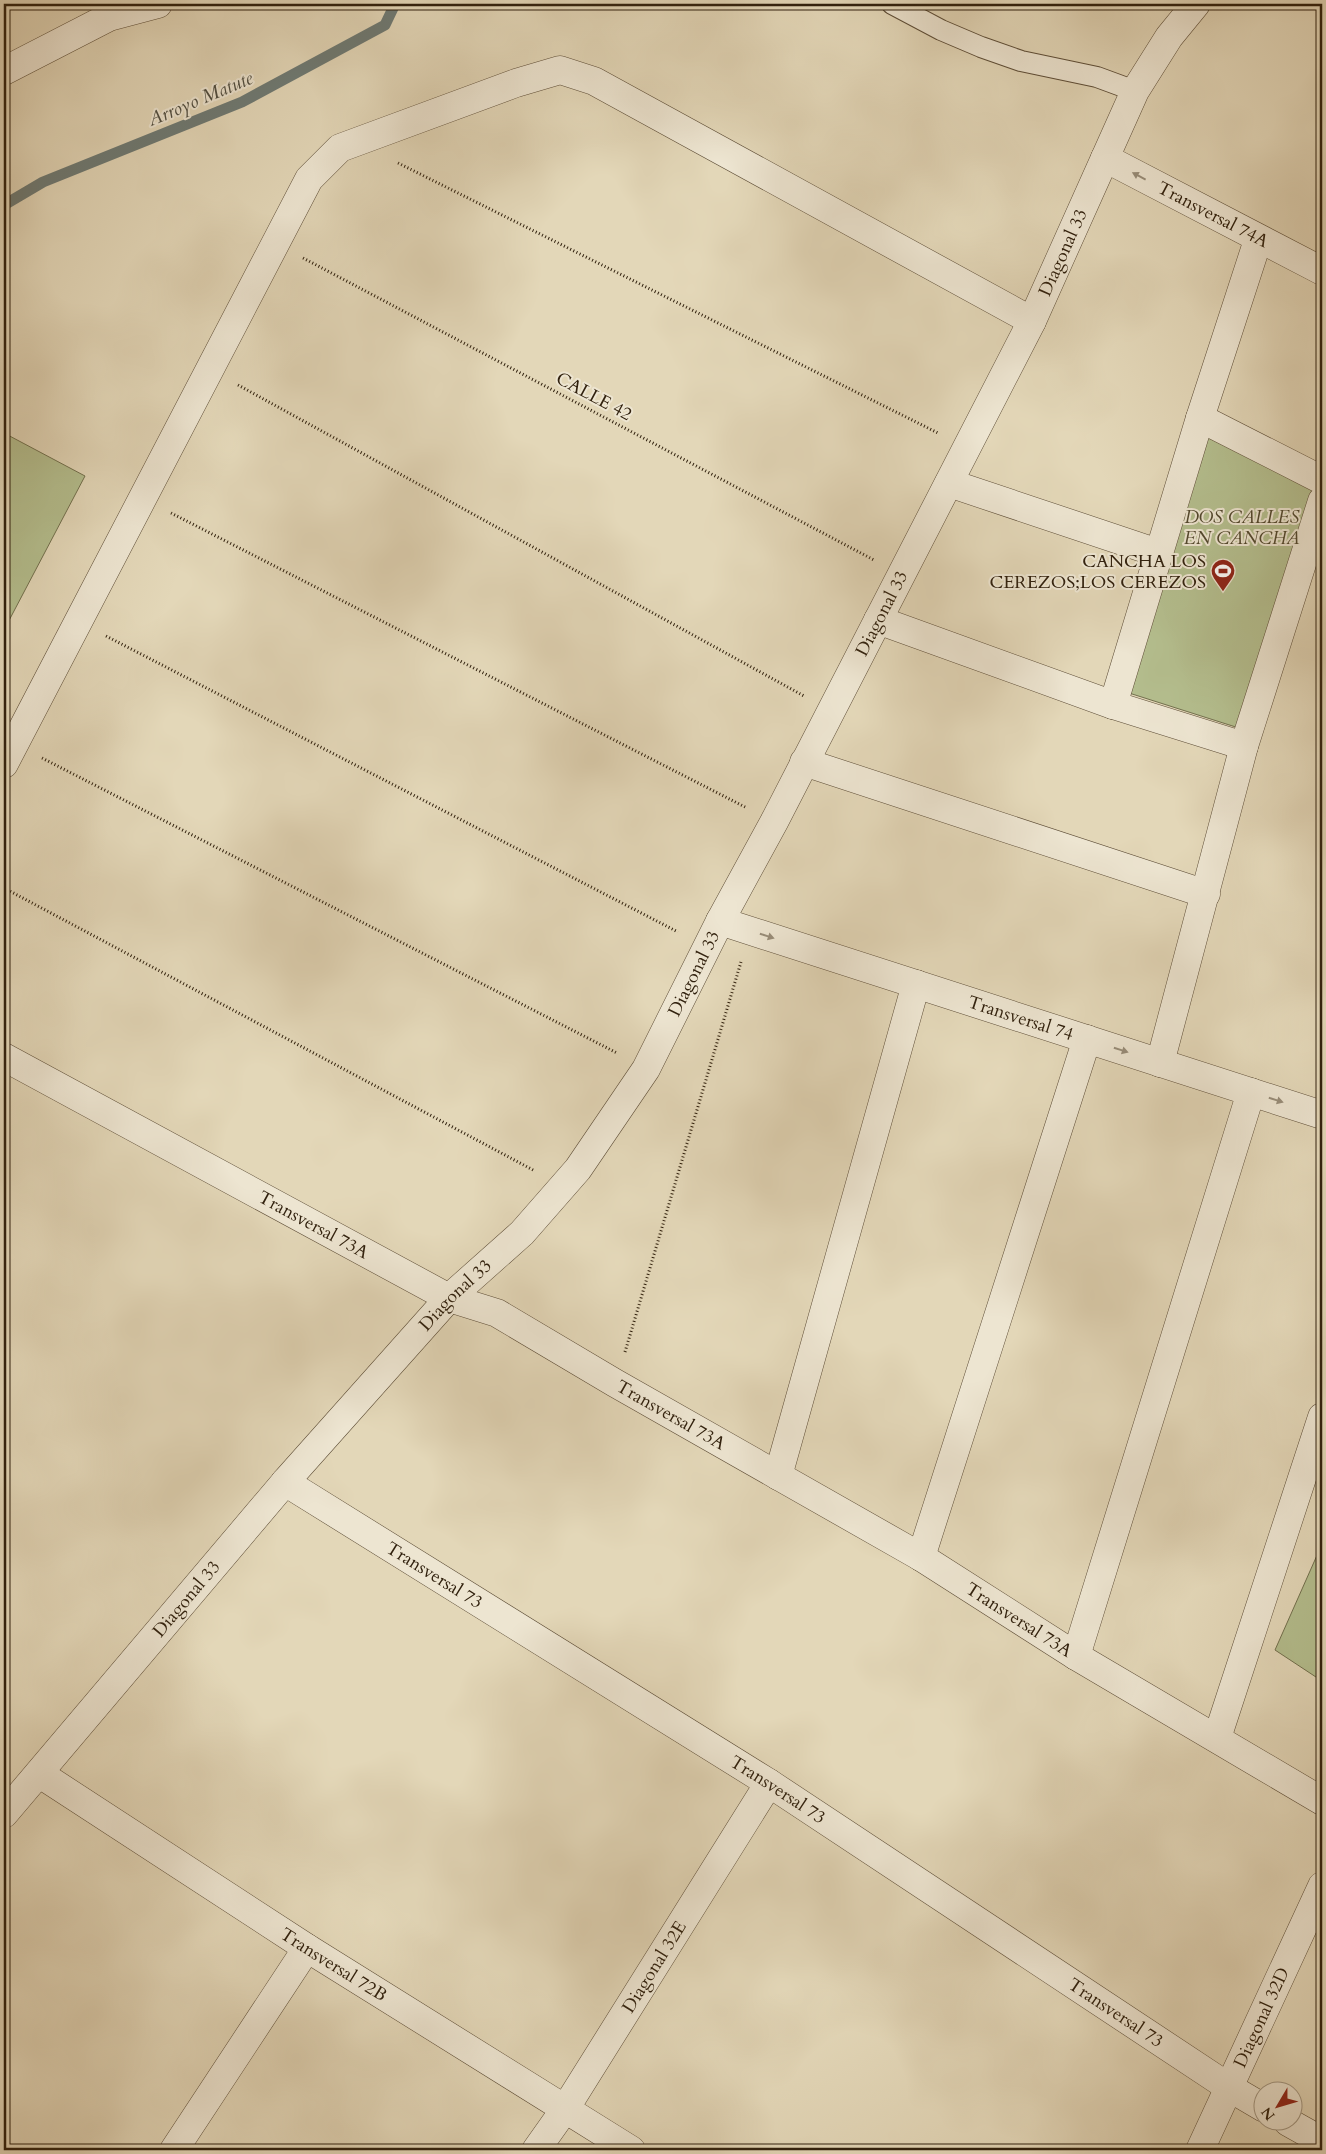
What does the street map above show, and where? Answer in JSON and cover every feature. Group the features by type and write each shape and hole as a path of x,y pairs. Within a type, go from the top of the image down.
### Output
{"street":[{"path":"4,71 109,17 158,4"},
{"name":"Diagonal 33","path":"4,1814 40,1774 285,1482 449,1298 522,1233 578,1169 646,1069 720,921 774,822 1032,321 1135,91 1169,37 1196,4"},
{"path":"9,754 309,179 340,148 516,83 560,70 594,81 1032,321"},
{"name":"Transversal 74A","path":"1104,158 1258,240 1322,271"},
{"path":"1113,705 1200,418 1258,240"},
{"path":"1200,418 1322,480"},
{"path":"949,484 1158,553"},
{"path":"1160,1062 1244,746 1322,501"},
{"path":"878,620 1113,705 1244,746"},
{"path":"804,762 1206,894"},
{"name":"Transversal 74","path":"720,921 1322,1115"},
{"path":"778,1476 916,984"},
{"path":"921,1557 1087,1039"},
{"name":"Transversal 73A","path":"4,1057 449,1298 497,1313 615,1383 921,1557 1076,1656 1322,1801"},
{"path":"1076,1656 1250,1092"},
{"path":"1217,1738 1322,1417"},
{"name":"Transversal 73","path":"285,1482 769,1783 1254,2102"},
{"name":"Transversal 72B","path":"40,1774 307,1948 631,2150"},
{"name":"Diagonal 32E","path":"536,2150 565,2109 769,1783"},
{"name":"Diagonal 32D","path":"1200,2150 1322,1886"},
{"path":"174,2150 307,1948"},
{"path":"1304,2131 1322,2141"}],"lane":[{"path":"892,4 941,30 981,47 1021,61 1097,77 1135,91"}],"path":[{"path":"358,142 968,448"},
{"name":"CALLE 42","path":"275,243 902,573"},
{"path":"209,369 830,710"},
{"path":"142,498 774,822"},
{"path":"78,621 707,947"},
{"path":"9,754 646,1069"},
{"path":"4,888 563,1185"},
{"path":"615,1383 751,930"}],"green space":[{"name":"DOS CALLES EN CANCHA","path":"1205,431 1319,492 1242,729 1129,693"},
{"path":"4,433 85,476 4,630"},
{"path":"1322,1544 1322,1681 1275,1650"}],"waterway":[{"name":"Arroyo Matute","path":"4,205 43,182 242,102 385,25 395,4"}],"place":[{"name":"CANCHA LOS CEREZOS;LOS CEREZOS","path":"1223,592"}]}
